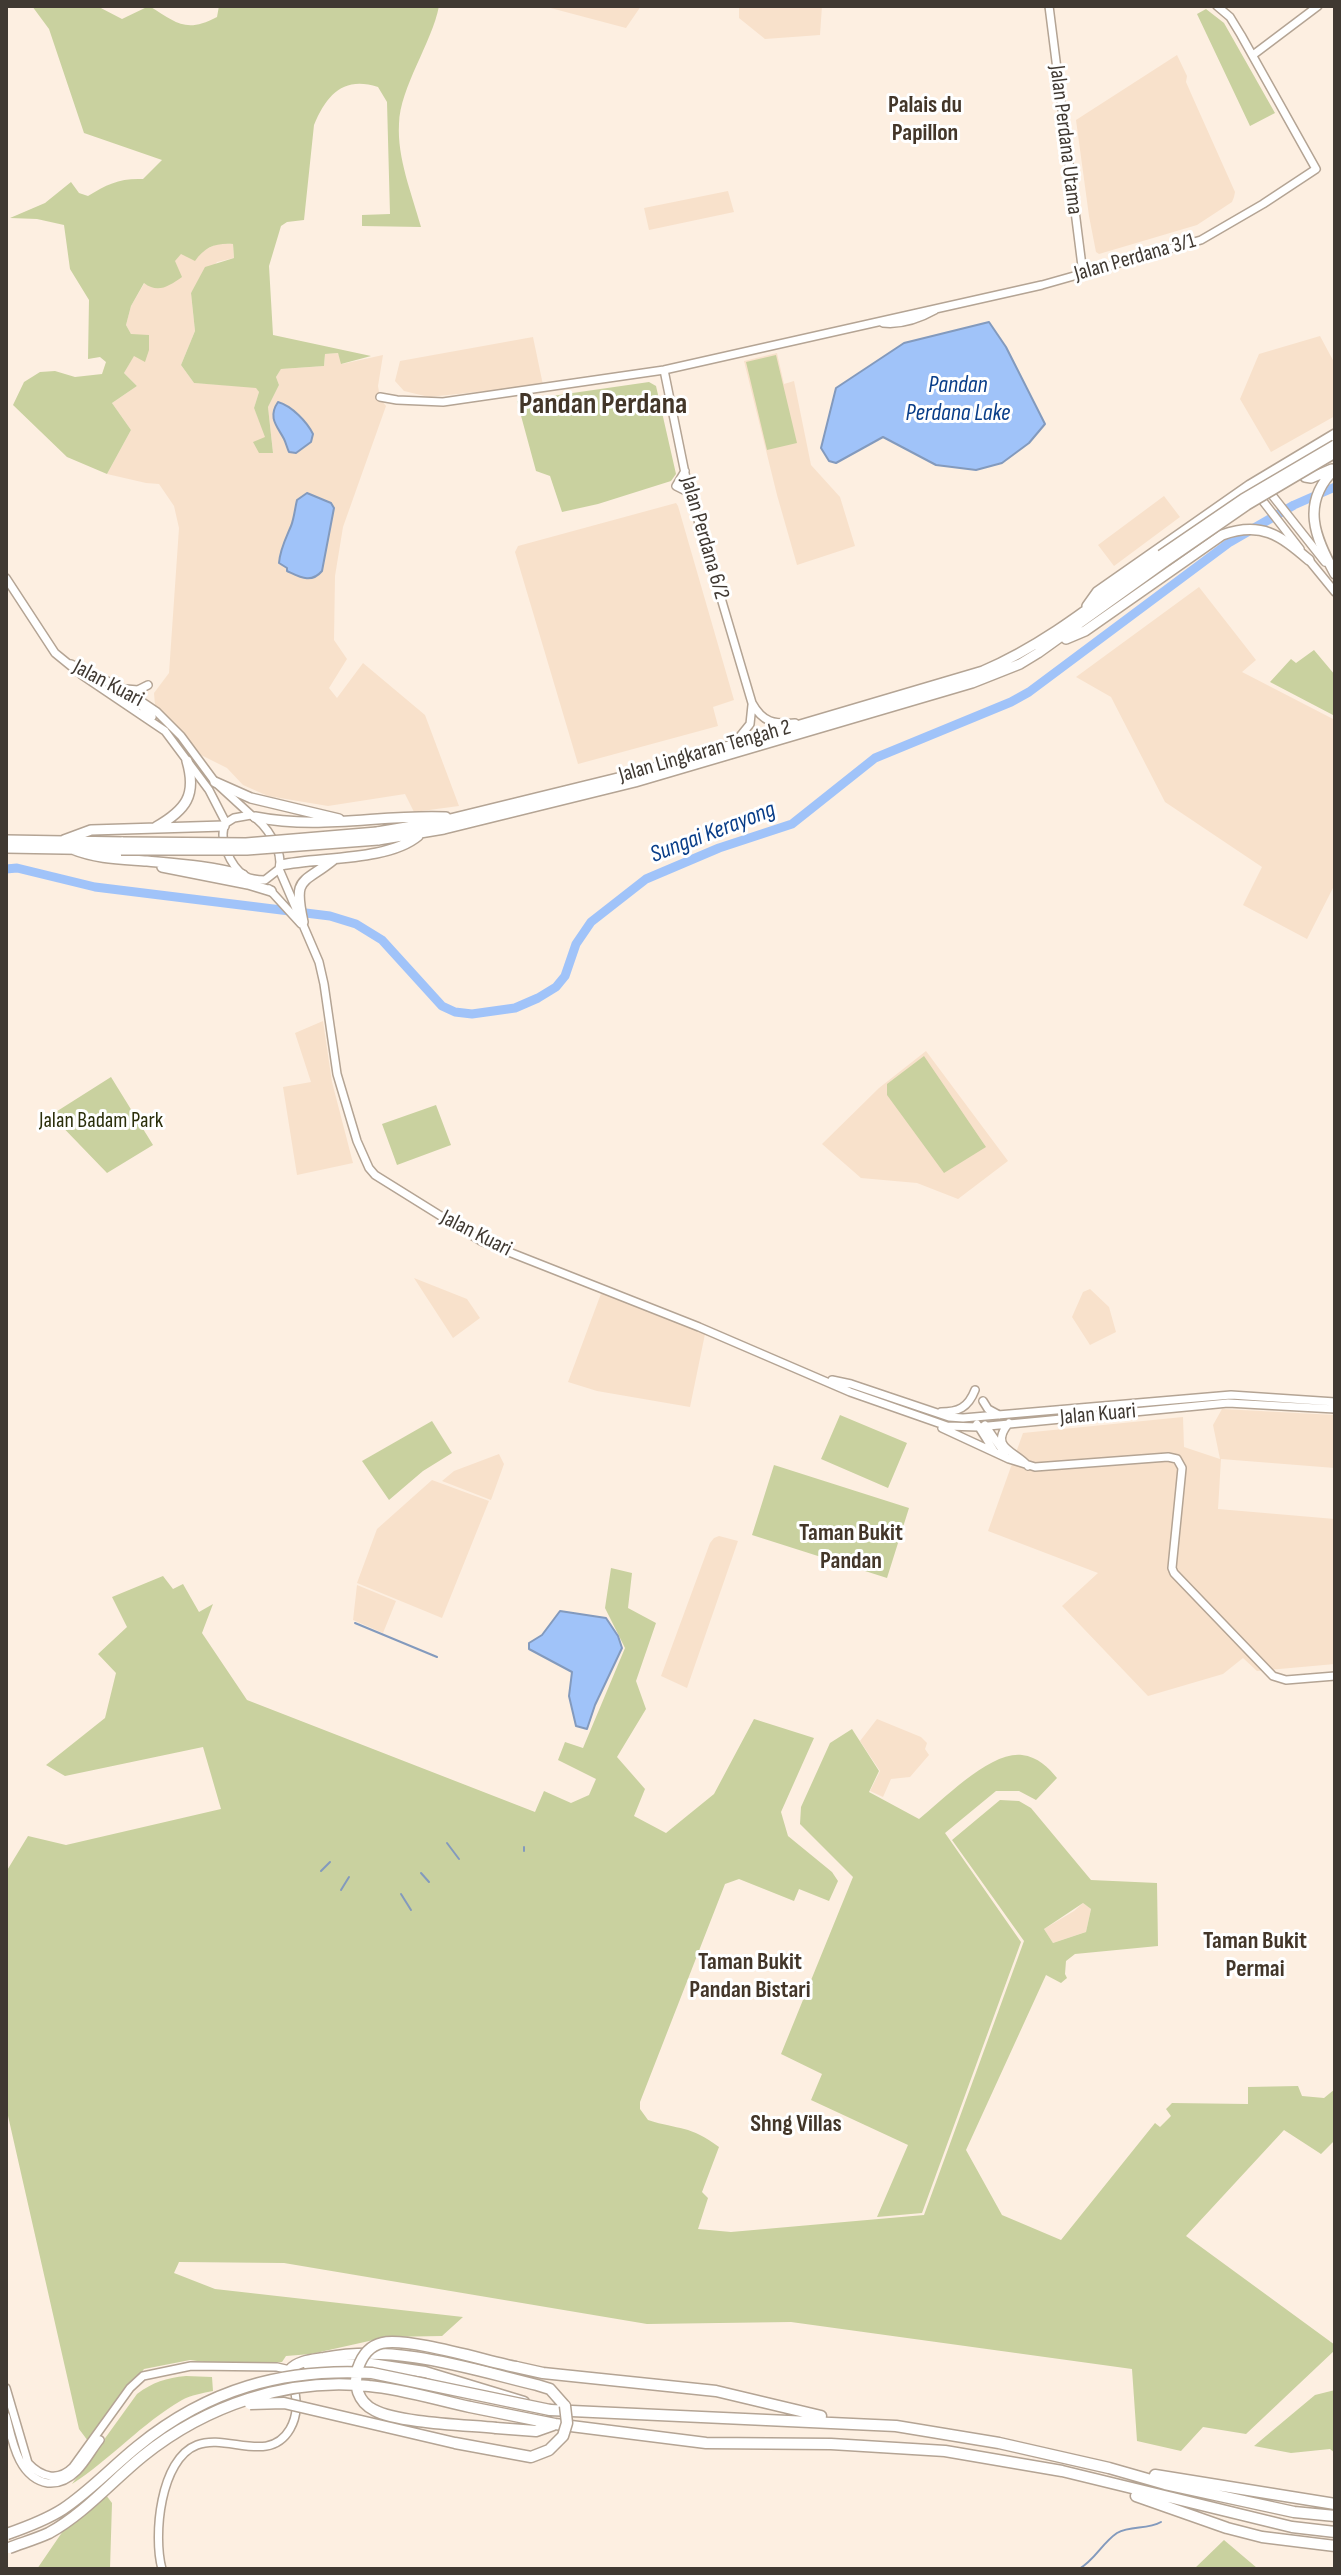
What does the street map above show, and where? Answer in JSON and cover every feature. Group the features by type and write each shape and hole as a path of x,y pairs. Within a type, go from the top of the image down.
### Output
{"highway":[{"path":"1086,610 1097,592 1209,512 1335,434"},
{"name":"Jalan Lingkaran Tengah 2","path":"6,848 72,849 420,834 635,782 972,683 1020,664 1049,645 1243,499 1335,445"},
{"name":"Jalan Lingkaran Tengah 2","path":"378,836 634,774 983,671 1016,657 1164,558 1335,453"},
{"path":"1300,454 1297,462 1305,477 1311,478 1335,468"},
{"path":"1335,468 1321,487 1314,512 1317,539 1335,574"},
{"path":"1209,512 1219,512 1226,518 1226,534"},
{"path":"1049,645 1085,631 1226,534 1259,530 1285,540 1309,560"},
{"path":"156,827 177,814 186,801 191,782 187,761"},
{"path":"215,782 251,798 354,822"},
{"path":"253,816 301,822 458,817"},
{"path":"64,840 91,830 225,824"},
{"path":"280,867 403,846 420,834"},
{"name":"Jalan Lingkaran Tengah 2","path":"6,840 64,840 122,846"},
{"path":"72,849 93,858 216,867 243,875"},
{"path":"304,926 297,902 305,879 336,858"},
{"path":"139,861 271,891"},
{"path":"555,2424 536,2431 523,2431 393,2417 373,2410 362,2400 355,2388 356,2377 363,2356 370,2347 383,2342 402,2343 543,2373 716,2391 846,2422"},
{"path":"218,2410 263,2401 284,2403 455,2443 531,2457 543,2454 557,2444 567,2423 565,2406 550,2389 459,2365 412,2356 345,2353 298,2365"},
{"path":"298,2365 371,2364 425,2372 520,2399 536,2408"},
{"path":"7,2534 63,2509 149,2437 186,2411 215,2396 282,2378 344,2372 372,2373 550,2410 896,2426 999,2443 1294,2512 1335,2516"},
{"path":"7,2548 49,2533 74,2516 168,2437 218,2410 258,2395 305,2387 369,2386 555,2424 706,2443 901,2447 945,2451 1062,2471 1292,2527 1335,2532"},
{"path":"1109,2468 1335,2504"},
{"path":"1062,2471 1227,2528 1262,2537 1335,2546"}],"street":[{"name":"Jalan Perdana Utama","path":"1049,6 1083,274"},
{"path":"1217,6 1230,17 1261,69"},
{"path":"1253,55 1318,6"},
{"path":"1261,69 1266,45"},
{"name":"Jalan Perdana 3/1","path":"380,397 443,402 664,370 884,323 898,316 1083,274 1201,240 1316,169 1261,69"},
{"name":"Jalan Perdana 6/2","path":"664,370 690,493 752,703"},
{"path":"1260,478 1335,574"},
{"path":"1250,485 1335,592"},
{"name":"Jalan Kuari","path":"6,578 62,660 165,731 209,790 225,824"},
{"name":"Jalan Kuari","path":"62,660 120,687 157,712 181,736 215,782 253,816"},
{"path":"120,687 138,690 149,687 150,702 157,712"},
{"path":"103,688 139,700 165,731"},
{"path":"752,703 758,714 770,723 807,723"},
{"path":"733,745 750,724 752,703"},
{"path":"280,867 271,878 258,880 243,875 224,846 222,837 225,824 234,818 253,816 278,850 286,889 297,902"},
{"name":"Jalan Kuari","path":"258,880 304,926 319,962 337,1074 357,1141 369,1168 375,1175 481,1241 850,1392 947,1426 981,1422 1000,1415 1231,1395 1335,1402"},
{"name":"Jalan Kuari","path":"822,1378 851,1384 930,1412 981,1422 1009,1423 1228,1403 1335,1409"},
{"path":"930,1412 958,1411 969,1403 975,1390"},
{"path":"983,1401 988,1409 1000,1415"},
{"path":"934,1422 1028,1466 1043,1468 1168,1457 1177,1459 1182,1468 1175,1528 1174,1573 1270,1674 1286,1680 1335,1674"},
{"path":"981,1422 996,1453"},
{"path":"981,1422 1009,1459"},
{"path":"1009,1423 1001,1433 1002,1442 1028,1466"},
{"path":"6,2388 28,2463 36,2471 58,2477 67,2474 73,2467 130,2388 147,2373 191,2366 298,2365"},
{"path":"6,2416 24,2467 41,2481 60,2483 78,2471 134,2391 149,2378 193,2371 298,2365"},
{"path":"162,2569 158,2538 160,2515 164,2494 181,2455 195,2445 211,2441 254,2447 278,2441 290,2430 297,2407 298,2365"}],"shaded area":[{"path":"543,6 641,6 626,28"},
{"path":"739,6 822,6 820,35 765,39 739,18"},
{"path":"1177,55 1235,192 1234,197 1232,202 1197,225 1099,254 1089,216 1076,120"},
{"path":"728,191 734,212 649,230 644,208"},
{"path":"218,243 233,244 234,258 217,262 191,293 195,331 181,365 194,383 256,387 259,392 254,408 273,453 268,407 279,385 276,377 281,369 324,366 325,354 338,353 342,364 383,355 378,386 380,398 386,406 343,527 335,576 334,640 347,659 329,688 337,698 363,663 425,715 459,806 414,812 405,794 328,806 268,796 243,785 227,768 201,755 155,705 154,693 169,673 179,528 174,506 159,484 107,474 131,430 112,403 137,386 124,373 134,355 131,334 126,325 131,306 145,282 181,253 203,251"},
{"path":"1320,336 1335,364 1335,416 1271,452 1240,399 1259,354"},
{"path":"533,337 543,385 429,397 404,391 395,381 400,361"},
{"path":"777,353 784,384 794,381 811,465 840,497 855,546 797,565 744,361"},
{"path":"1164,496 1180,517 1114,566 1098,545"},
{"path":"676,503 734,700 713,707 718,726 578,764 515,552 518,546"},
{"path":"1199,587 1256,660 1242,672 1335,720 1335,884 1307,939 1243,905 1262,867 1165,802 1111,697 1076,677"},
{"path":"323,1021 332,1082 353,1163 297,1175 283,1087 311,1082 295,1033"},
{"path":"926,1051 1008,1161 958,1199 917,1183 861,1178 822,1144 879,1088"},
{"path":"414,1278 467,1299 480,1318 453,1338"},
{"path":"1090,1289 1109,1307 1116,1332 1090,1345 1072,1317 1083,1292"},
{"path":"602,1291 705,1334 690,1407 597,1391 568,1382"},
{"path":"1222,1409 1335,1415 1335,1468 1221,1459 1218,1509 1335,1519 1335,1664 1257,1671 1243,1658 1223,1674 1148,1696 1062,1606 1098,1573 988,1531 1023,1433 1183,1417 1184,1447 1220,1459 1213,1425"},
{"path":"499,1454 504,1464 491,1500 442,1481 454,1471"},
{"path":"432,1480 489,1501 442,1618 357,1583 377,1529"},
{"path":"719,1536 738,1541 687,1688 661,1676 710,1543"},
{"path":"357,1585 396,1601 383,1633 353,1620"},
{"path":"877,1719 921,1737 927,1743 925,1749 929,1755 910,1777 891,1779 883,1797 870,1791 880,1771 860,1741"},
{"path":"1083,1903 1091,1909 1086,1932 1053,1943 1044,1929"}],"green space":[{"path":"32,6 97,6 122,19 149,6 181,24 197,25 217,17 219,6 439,6 410,80 399,124 403,163 421,227 362,226 362,215 390,214 387,102 378,87 355,84 338,90 325,104 314,125 304,220 281,226 269,266 273,335 371,356 341,364 338,353 325,354 324,366 281,369 276,377 279,385 268,407 273,453 259,453 253,442 265,437 254,408 259,392 256,388 194,383 181,365 195,331 191,293 205,267 234,258 233,244 211,247 195,261 181,254 175,261 182,277 159,288 144,283 131,306 126,325 131,334 149,335 149,350 145,362 134,356 124,373 137,386 112,403 131,430 107,474 67,457 13,405 24,382 40,372 55,371 75,377 102,374 106,362 100,357 88,359 89,300 70,269 64,225 37,219 10,218 45,203 71,182 79,193 88,196 114,183 143,179 162,160 84,133 49,29"},
{"path":"1206,9 1224,23 1275,113 1250,126 1197,14"},
{"path":"776,355 797,443 767,450 746,362"},
{"path":"649,382 656,386 676,474 671,481 562,512 550,476 536,471 517,401"},
{"path":"1314,650 1335,675 1333,715 1270,682 1291,659 1296,663"},
{"path":"924,1056 986,1147 944,1173 887,1095 887,1084"},
{"name":"Jalan Badam Park","path":"111,1077 153,1145 107,1173 51,1115"},
{"path":"436,1105 451,1145 397,1165 382,1124"},
{"path":"840,1415 907,1443 888,1488 821,1459"},
{"path":"432,1421 452,1453 423,1471 389,1500 362,1461"},
{"path":"774,1465 909,1508 887,1578 752,1535"},
{"path":"611,1568 632,1573 628,1608 656,1623 636,1681 646,1709 617,1757 645,1789 634,1816 666,1833 714,1794 754,1719 814,1738 781,1812 788,1836 832,1872 838,1881 829,1901 799,1889 794,1901 739,1879 725,1884 640,2102 640,2109 648,2120 692,2131 719,2147 702,2192 708,2198 698,2229 731,2232 924,2215 1024,1941 952,1840 1000,1800 1019,1801 1031,1808 1091,1880 1157,1883 1158,1946 1075,1954 1066,1961 1067,1978 1061,1983 1046,1975 966,2150 1002,2215 1061,2240 1155,2123 1160,2127 1171,2116 1166,2109 1172,2103 1248,2104 1248,2087 1298,2086 1302,2096 1324,2098 1335,2089 1335,2140 1321,2154 1284,2130 1186,2236 1335,2345 1335,2350 1246,2434 1203,2427 1181,2451 1137,2441 1132,2369 791,2322 647,2324 284,2263 179,2262 174,2273 215,2289 463,2317 442,2336 387,2337 311,2354 286,2356 282,2362 226,2365 190,2360 144,2369 88,2441 79,2429 6,2107 6,1872 28,1836 66,1845 221,1809 203,1747 65,1776 46,1765 105,1718 116,1673 98,1654 127,1627 112,1597 163,1576 173,1589 183,1584 199,1612 213,1604 202,1633 247,1700 535,1812 544,1791 571,1803 589,1795 596,1779 558,1760 565,1742 583,1748 625,1648 605,1608","holes":["1083,1903 1091,1909 1086,1932 1053,1943 1044,1929"]},
{"path":"852,1729 879,1771 869,1792 919,1819 982,1768 1009,1756 1033,1758 1057,1778 1036,1800 1019,1791 996,1791 945,1833 1021,1942 922,2213 877,2217 908,2145 811,2100 822,2074 781,2054 853,1877 800,1824 801,1807 830,1743"},
{"path":"186,2376 212,2377 213,2391 189,2397 167,2409 72,2484 137,2394 160,2381"},
{"path":"1335,2390 1335,2453 1330,2449 1291,2453 1254,2446 1315,2395"},
{"path":"106,2495 112,2503 110,2569 37,2569 65,2528"},
{"path":"1224,2540 1257,2568 1285,2569 1194,2569"}],"water":[{"name":"Pandan Perdana Lake","path":"989,322 1006,347 1045,424 1029,443 1002,463 976,470 936,465 883,437 836,463 829,461 821,448 836,388 904,343"},
{"path":"278,402 298,415 313,434 311,442 296,453 289,452 275,422 273,413"},
{"path":"307,493 331,503 334,508 322,571 310,578 287,571 279,563 297,500"},
{"path":"560,1611 606,1618 622,1648 587,1729 576,1726 569,1696 572,1672 529,1649 529,1643 542,1635"}],"waterway":[{"name":"Sungai Kerayong","path":"6,869 17,868 95,887 330,916 356,924 382,940 442,1006 455,1012 472,1014 515,1008 556,987 565,976 576,944 591,922 646,879 719,848 792,824 875,758 1029,692 1230,542 1294,505 1335,487"},
{"path":"355,1623 437,1657"},
{"path":"447,1843 459,1859"},
{"path":"321,1871 330,1862"},
{"path":"421,1873 429,1882"},
{"path":"341,1890 349,1877"},
{"path":"401,1894 411,1910"},
{"path":"1079,2569 1117,2533 1161,2522"}],"district":[{"name":"Palais du Papillon","path":"925,120"},
{"name":"Pandan Perdana","path":"603,405"},
{"name":"Taman Bukit Pandan","path":"851,1548"},
{"name":"Taman Bukit Permai","path":"1255,1956"},
{"name":"Taman Bukit Pandan Bistari","path":"750,1977"},
{"name":"Shng Villas","path":"796,2125"}]}
